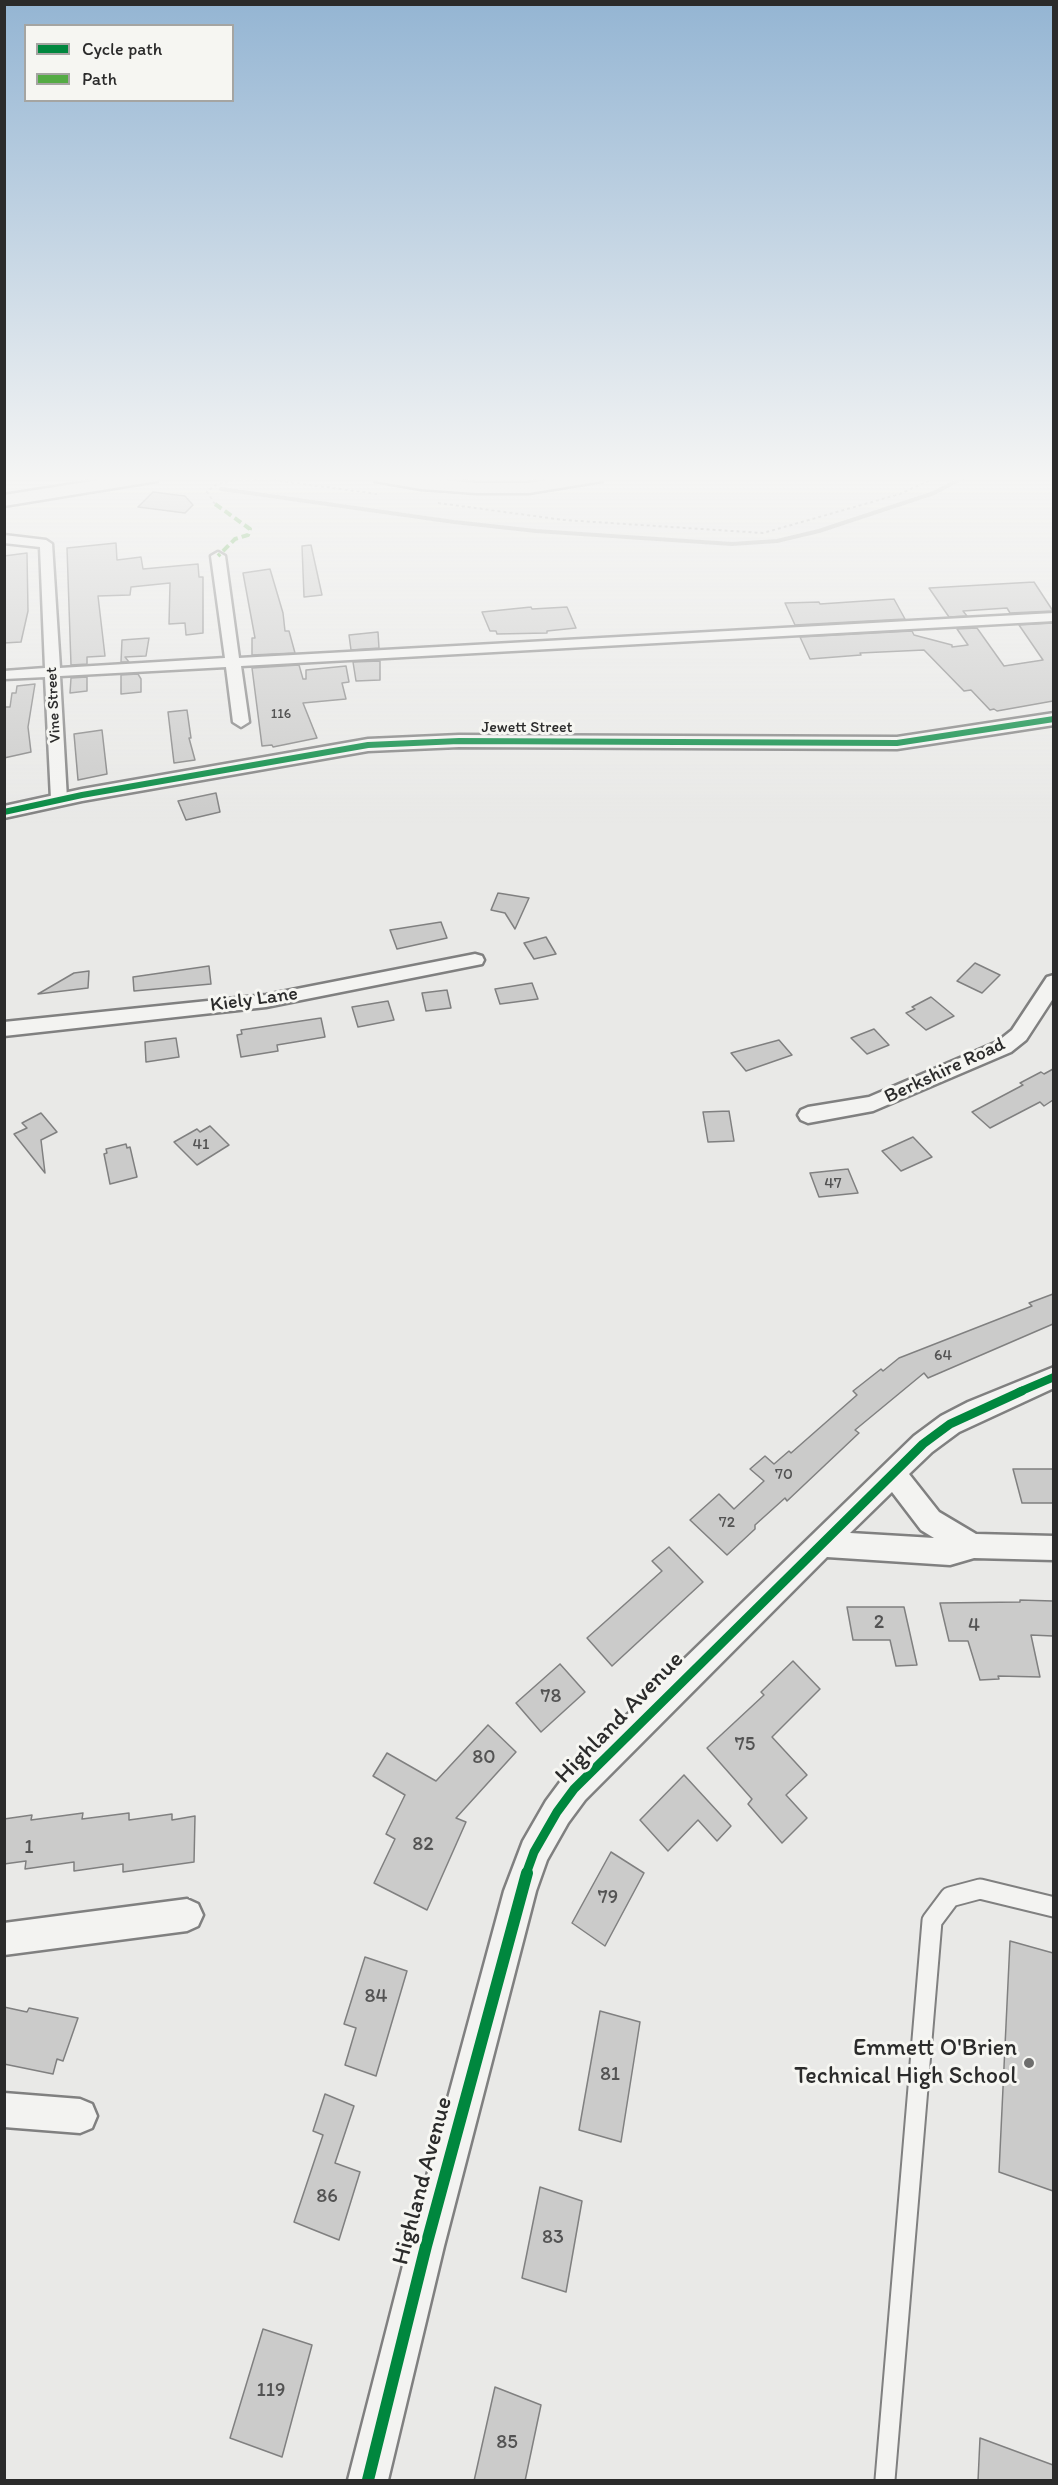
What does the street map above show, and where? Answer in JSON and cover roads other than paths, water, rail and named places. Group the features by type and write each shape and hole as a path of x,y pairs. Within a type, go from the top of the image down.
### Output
{"street":[{"name":"Vine Street","path":"48,593 59,799"},
{"path":"222,593 241,722"},
{"path":"4,675 1053,618"},
{"name":"Jewett Street","path":"4,812 59,799 322,752 380,744 459,741 897,743 1053,719"},
{"name":"Kiely Lane","path":"4,1029 266,1001 475,960"},
{"name":"Berkshire Road","path":"808,1115 873,1104 1004,1047 1019,1035 1053,981"},
{"name":"Highland Avenue","path":"368,2481 520,1891 534,1852 557,1812 574,1789 923,1444 950,1424 977,1410 1053,1377"},
{"path":"893,1473 930,1521 974,1546"},
{"path":"823,1544 950,1552 974,1546 1053,1548"},
{"path":"4,1939 187,1915"},
{"path":"4,2110 80,2116"}],"lane":[{"path":"885,2481 932,1921 950,1897 980,1889 1053,1907"}],"place":[{"name":"Emmett O'Brien Technical High School","path":"1029,2063"}]}
